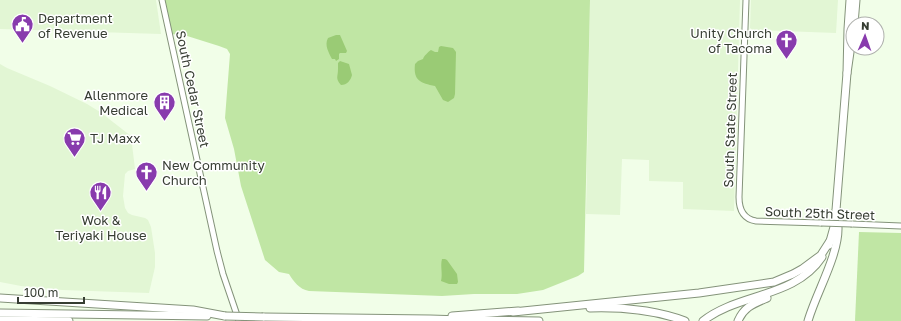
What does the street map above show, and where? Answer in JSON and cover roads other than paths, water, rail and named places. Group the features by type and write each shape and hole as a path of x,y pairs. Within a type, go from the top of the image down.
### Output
{"highway":[{"path":"702,321 714,313 732,305 792,284 810,271 826,251 834,228 836,210 847,73 850,0"},
{"path":"855,16 856,0"},
{"path":"847,73 849,56"},
{"path":"808,321 830,265 835,247 838,229 836,210"},
{"path":"513,312 699,293 774,282 802,269 821,254 830,242"},
{"path":"738,320 744,311 750,306 794,287 804,280 810,271"},
{"path":"0,298 193,310 225,316 539,321"},
{"path":"430,319 460,315 606,308 652,313 685,321"},
{"path":"0,313 211,314"},
{"path":"0,320 68,321"}],"street":[{"name":"South Cedar Street","path":"162,0 217,251 239,321"},
{"name":"South State Street","path":"742,213 739,206 739,197 746,0"},
{"name":"South 25th Street","path":"742,213 750,220 756,221 901,226"}],"place":[{"name":"Department of Revenue","path":"23,44"},
{"name":"Unity Church of Tacoma","path":"787,60"},
{"name":"Allenmore Medical","path":"164,122"},
{"name":"TJ Maxx","path":"74,158"},
{"name":"New Community Church","path":"146,192"},
{"name":"Wok & Teriyaki House","path":"101,212"}]}
